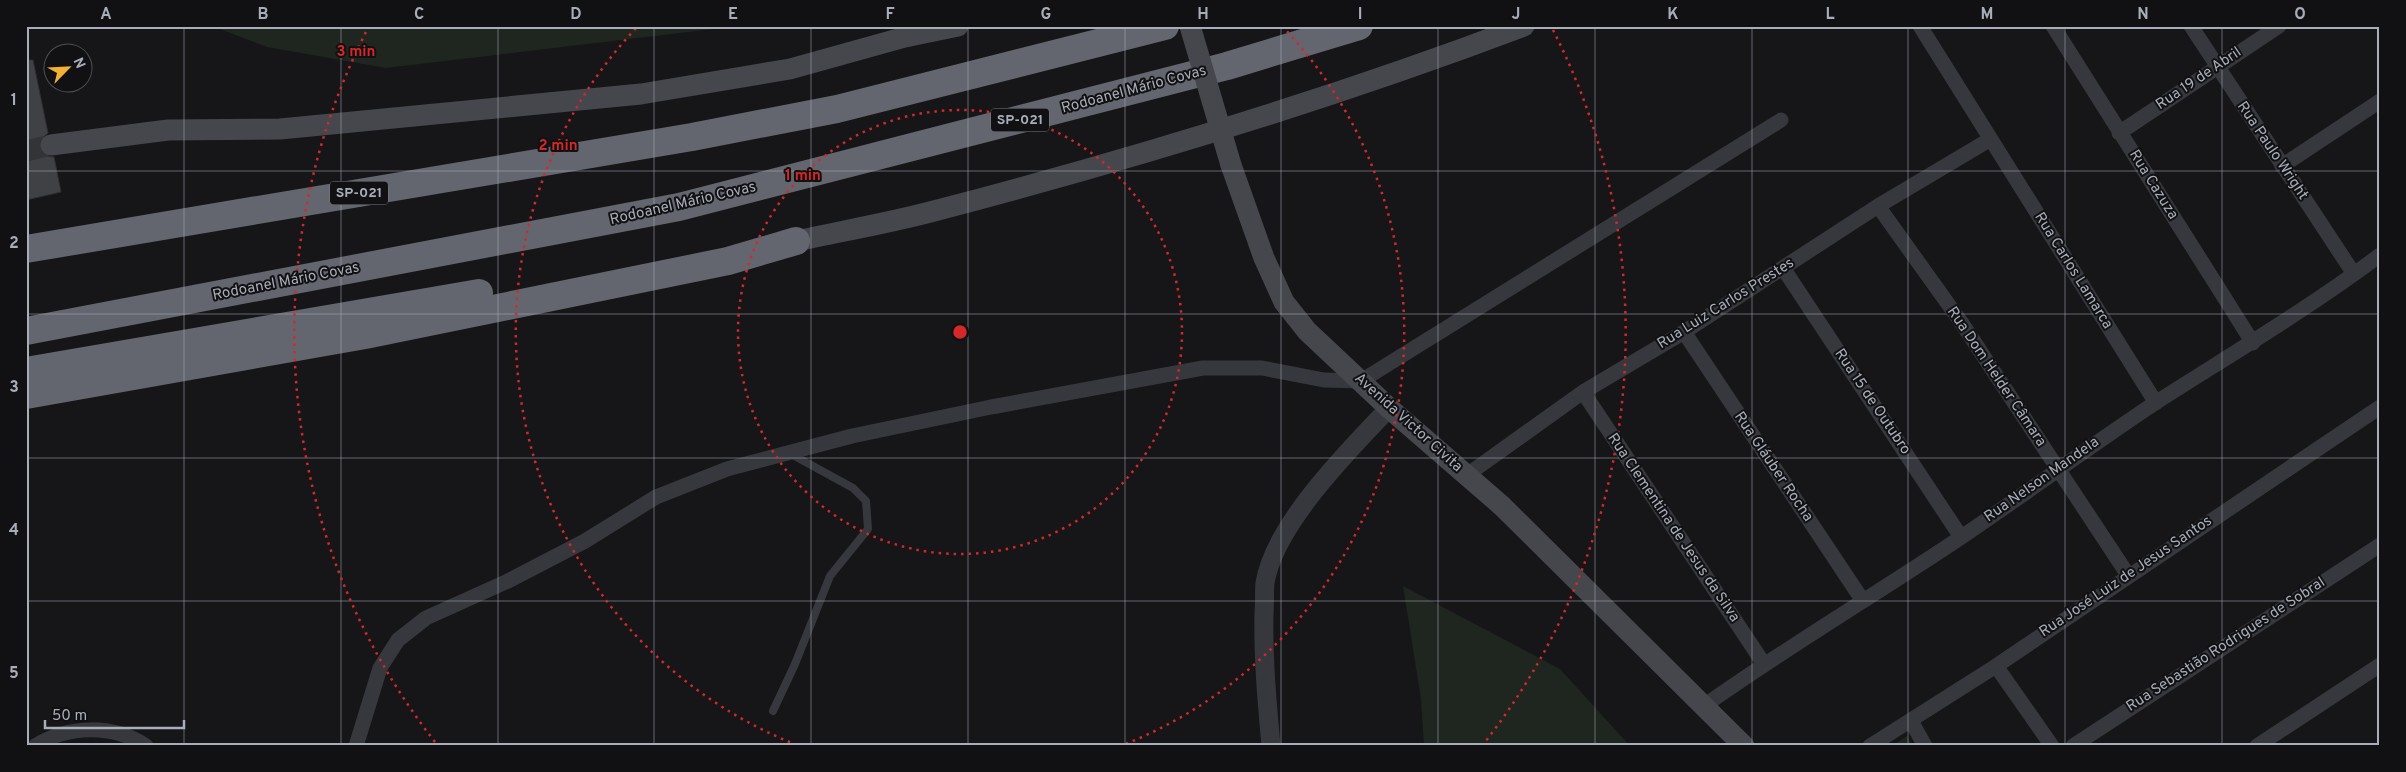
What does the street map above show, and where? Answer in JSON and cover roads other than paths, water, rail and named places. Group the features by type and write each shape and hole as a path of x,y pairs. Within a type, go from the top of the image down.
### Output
{"highway":[{"name":"SP-021","path":"26,250 692,137 837,109 1165,26"},
{"name":"Rodoanel Mário Covas","path":"26,331 679,207 1227,66 1359,26"},
{"path":"26,371 314,323 724,249 796,241"},
{"path":"26,395 365,335 728,262 796,241"}],"main road":[{"path":"51,145 168,130 280,129 641,94 790,69 905,37 958,26"},
{"name":"Avenida Victor Civita","path":"1190,26 1231,165 1264,258 1284,302 1307,331 1389,408 1502,506 1744,746"},
{"path":"796,241 933,211 1236,124 1374,80 1524,26"}],"street":[{"name":"Rua Carlos Lamarca","path":"1920,26 1989,140 2156,403"},
{"name":"Rua Cazuza","path":"2053,26 2253,343"},
{"name":"Rua Paulo Wright","path":"2191,26 2216,67 2354,274"},
{"name":"Rua 19 de Abril","path":"2120,133 2279,26"},
{"path":"2282,166 2380,101"},
{"path":"356,746 380,668 398,640 426,618 508,580 585,541 656,497 727,469 787,452 991,407 1203,368 1262,368 1324,380 1360,381 1781,120"},
{"name":"Rua Luiz Carlos Prestes","path":"1467,475 1583,392 1684,332 1878,206 1989,140"},
{"name":"Rua Dom Helder Câmara","path":"1878,206 1960,322 2128,575"},
{"name":"Rua Nelson Mandela","path":"1704,706 1764,664 1863,602 1961,536 2057,468 2156,403 2253,343 2380,255"},
{"name":"Rua 15 de Outubro","path":"1783,268 1961,536"},
{"name":"Rua Gláuber Rocha","path":"1684,332 1863,602"},
{"name":"Rua Clementina de Jesus da Silva","path":"1583,392 1764,664"},
{"name":"Rua José Luiz de Jesus Santos","path":"1870,746 1996,666 2128,575 2380,407"},
{"path":"1271,746 1263,648 1265,582 1275,549 1295,518 1340,460 1389,408"},
{"name":"Rua Sebastião Rodrigues de Sobral","path":"2073,746 2380,545"},
{"path":"1996,666 2052,746"},
{"path":"2257,746 2380,666"},
{"path":"1911,721 1926,746"},
{"path":"35,746 45,739 67,732 96,729 137,740 146,746"}],"lane":[{"path":"773,711 795,664 830,576 868,529 866,501 852,488 787,452"}],"tunnel":[{"path":"26,151 51,145"}]}
